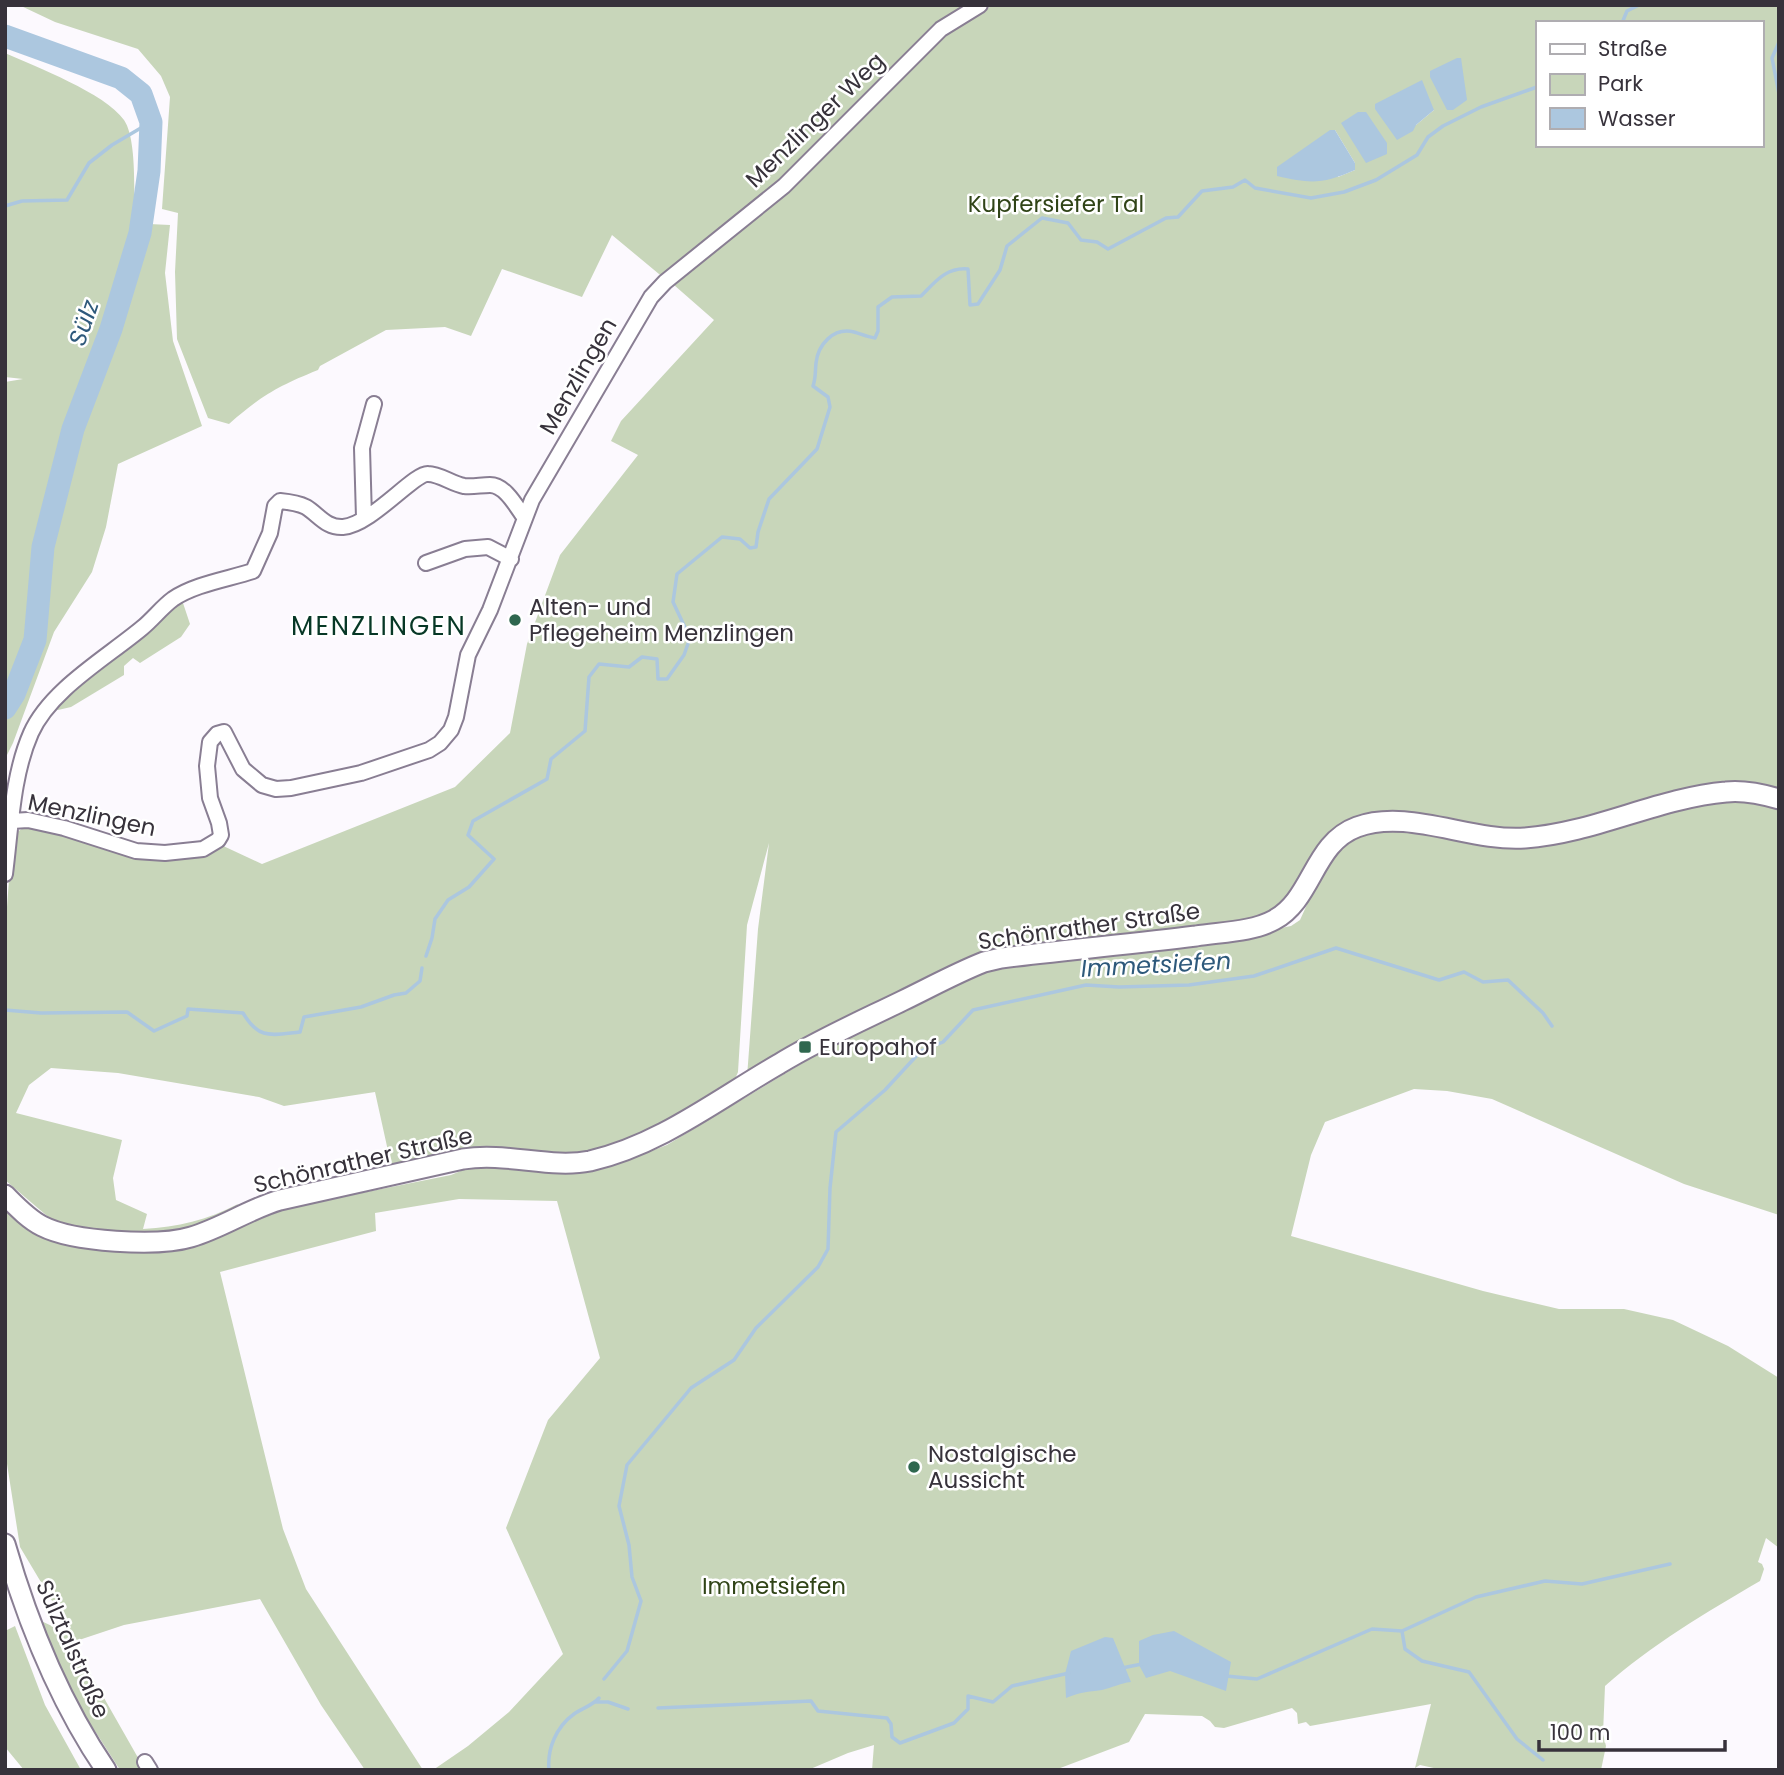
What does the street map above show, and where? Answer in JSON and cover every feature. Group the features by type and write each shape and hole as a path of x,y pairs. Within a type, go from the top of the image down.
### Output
{"street":[{"name":"Menzlinger Weg","path":"684,268 784,186 941,29 979,5"},
{"name":"Menzlingen","path":"12,821 28,820 64,828 136,851 166,853 202,849 219,840 221,835 210,798 207,766 210,742 217,734 224,732 243,769 252,779 276,789 361,773 429,750 451,730 468,655 511,559 531,500 639,314 651,297 684,268"},
{"path":"364,518 362,449 374,404"},
{"name":"Menzlingen","path":"5,874 23,756 32,729 42,714 61,693 175,598 224,578 253,570 270,533 275,506 280,501 301,505 334,527 354,525 388,503 417,478 430,474 464,486 500,487 524,517"},
{"path":"426,563 465,549 488,547 511,559"},
{"name":"Schönrather Straße","path":"5,1195 27,1216 60,1233 108,1241 169,1241 190,1238 259,1206 280,1200 463,1159 493,1156 556,1163 590,1161 625,1150 666,1132 821,1041 984,962 1220,932 1260,926 1275,920 1288,910 1299,896 1330,844 1342,833 1358,826 1392,821 1475,835 1523,838 1581,829 1664,805 1727,792 1745,792 1779,799"},
{"name":"Sülztalstraße","path":"5,1544 24,1608 43,1655 104,1768"}],"green space":[{"path":"19,5 964,5 933,25 781,182 665,279 612,235 582,297 502,269 471,336 445,327 386,330 320,366 318,370 270,392 229,424 208,418 177,339 175,272 178,213 162,209 170,97 161,76 138,49 55,22"},
{"name":"Kupfersiefer Tal","path":"993,5 1779,5 1779,793 1648,804 1520,832 1361,819 1291,897 1262,920 1008,952 747,1077 758,929 769,843 747,925 738,1072 732,1086 666,1124 591,1154 569,1156 506,1148 484,1149 392,1169 375,1092 284,1106 259,1097 118,1073 51,1068 29,1085 16,1113 122,1140 113,1178 116,1200 147,1214 143,1229 192,1222 238,1204 228,1216 192,1233 108,1235 53,1221 5,1180 5,947 11,851 16,834 26,828 46,829 144,856 219,844 262,864 455,787 510,733 527,644 560,555 638,455 611,441 621,421 714,320 674,285 789,191 946,33","holes":["1375,104 1434,110 1416,125","1330,130 1335,130 1355,163 1355,170 1338,177"]},
{"path":"5,53 102,100 124,120 133,153 134,217 149,224 170,225 165,273 173,341 202,426 118,464 106,527 92,572 54,632 5,759 5,382 23,379 5,377"},
{"path":"182,600 190,624 181,637 140,663 133,658 124,666 124,675 71,707 58,710 53,707"},
{"path":"1744,799 1779,803 1779,1215 1684,1184 1492,1099 1447,1091 1414,1089 1325,1122 1311,1155 1291,1236 1483,1291 1559,1309 1624,1309 1673,1320 1728,1346 1779,1378 1779,1548 1766,1538 1758,1562 1764,1569 1760,1581 1660,1643 1605,1686 1603,1734 1606,1746 1601,1770 1443,1770 1420,1765 1415,1768 1431,1704 1310,1726 1306,1722 1298,1724 1297,1713 1292,1708 1224,1728 1215,1727 1202,1716 1145,1714 1129,1742 1055,1770 872,1770 874,1745 808,1770 433,1770 468,1746 509,1712 563,1654 506,1528 548,1420 600,1358 557,1201 459,1199 375,1213 376,1231 220,1272 283,1529 306,1589 423,1770 365,1770 321,1705 260,1599 124,1625 76,1641 20,1547 5,1451 5,1201 38,1233 108,1251 187,1249 287,1208 451,1175 485,1161 561,1172 630,1159 667,1145 837,1042 981,971 1251,934 1291,926 1300,920 1328,858 1362,833 1391,828 1524,846 1706,800"},
{"path":"39,1620 67,1633 145,1770 120,1770 75,1700"},
{"path":"15,1626 45,1705 81,1770 24,1770 5,1747 5,1631"}],"water":[{"path":"1461,58 1467,100 1453,110 1447,110 1430,77 1430,71"},
{"path":"1422,80 1434,110 1416,125 1413,131 1397,140 1375,109 1375,104"},
{"path":"1358,112 1366,112 1387,143 1387,154 1366,163 1341,123"},
{"path":"1330,130 1335,130 1355,163 1355,170 1317,181 1277,176 1277,167"},
{"path":"1174,1631 1231,1662 1226,1691 1170,1671 1146,1678 1139,1665 1139,1641"},
{"path":"1105,1637 1113,1638 1131,1682 1066,1698 1065,1674 1071,1651"}],"waterway":[{"path":"1623,21 1627,11 1639,5"},
{"name":"Sülz","path":"5,36 121,78 141,94 151,122 149,171 140,233 111,329 73,429 43,547 35,640 14,694 5,708"},
{"path":"1779,42 1772,58 1779,94"},
{"path":"426,956 435,919 448,900 469,887 494,859 468,835 473,821 547,779 551,759 585,731 589,677 599,664 629,667 642,657 657,659 658,679 667,679 684,655 690,638 673,602 677,574 722,537 740,539 750,548 756,547 769,499 817,449 830,407 828,397 813,386 816,363 823,344 833,335 846,331 875,338 878,331 878,307 892,297 921,296 942,276 953,270 968,269 970,305 978,304 1000,270 1007,246 1042,218 1068,223 1081,240 1097,242 1108,249 1166,218 1178,217 1202,191 1233,187 1245,180 1255,188 1311,198 1344,192 1376,180 1417,155 1428,137 1443,126 1481,107 1536,87"},
{"path":"5,206 22,201 67,200 89,163 112,145 151,122"},
{"name":"Immetsiefen","path":"604,1679 627,1651 641,1601 632,1577 629,1545 619,1506 627,1465 691,1388 734,1360 756,1328 818,1267 828,1249 830,1188 836,1132 885,1090 921,1051 943,1042 973,1010 1086,985 1189,985 1254,976 1336,948 1439,980 1464,972 1483,982 1508,980 1543,1013 1552,1026"},
{"path":"5,1010 41,1013 127,1012 154,1031 187,1016 188,1009 243,1013 260,1032 281,1034 300,1032 304,1017 361,1007 406,993 420,981 422,968"},
{"path":"1226,1676 1257,1679 1372,1629 1402,1631 1476,1597 1545,1581 1582,1584 1670,1564"},
{"path":"1402,1631 1405,1649 1422,1661 1469,1672 1517,1739 1543,1760"},
{"path":"1122,1668 1142,1664"},
{"path":"658,1708 811,1701 818,1711 887,1718 891,1724 892,1737 900,1743 954,1723 968,1709 968,1696 993,1702 1012,1686 1069,1673"},
{"name":"Immetsiefen","path":"549,1770 551,1746 562,1725 599,1698"},
{"path":"596,1702 608,1702 628,1709"}],"place":[{"name":"Alten- und Pflegeheim Menzlingen","path":"515,620"},
{"name":"Europahof","path":"805,1047"},
{"name":"Nostalgische Aussicht","path":"914,1467"}],"district":[{"name":"MENZLINGEN","path":"379,626"}]}
